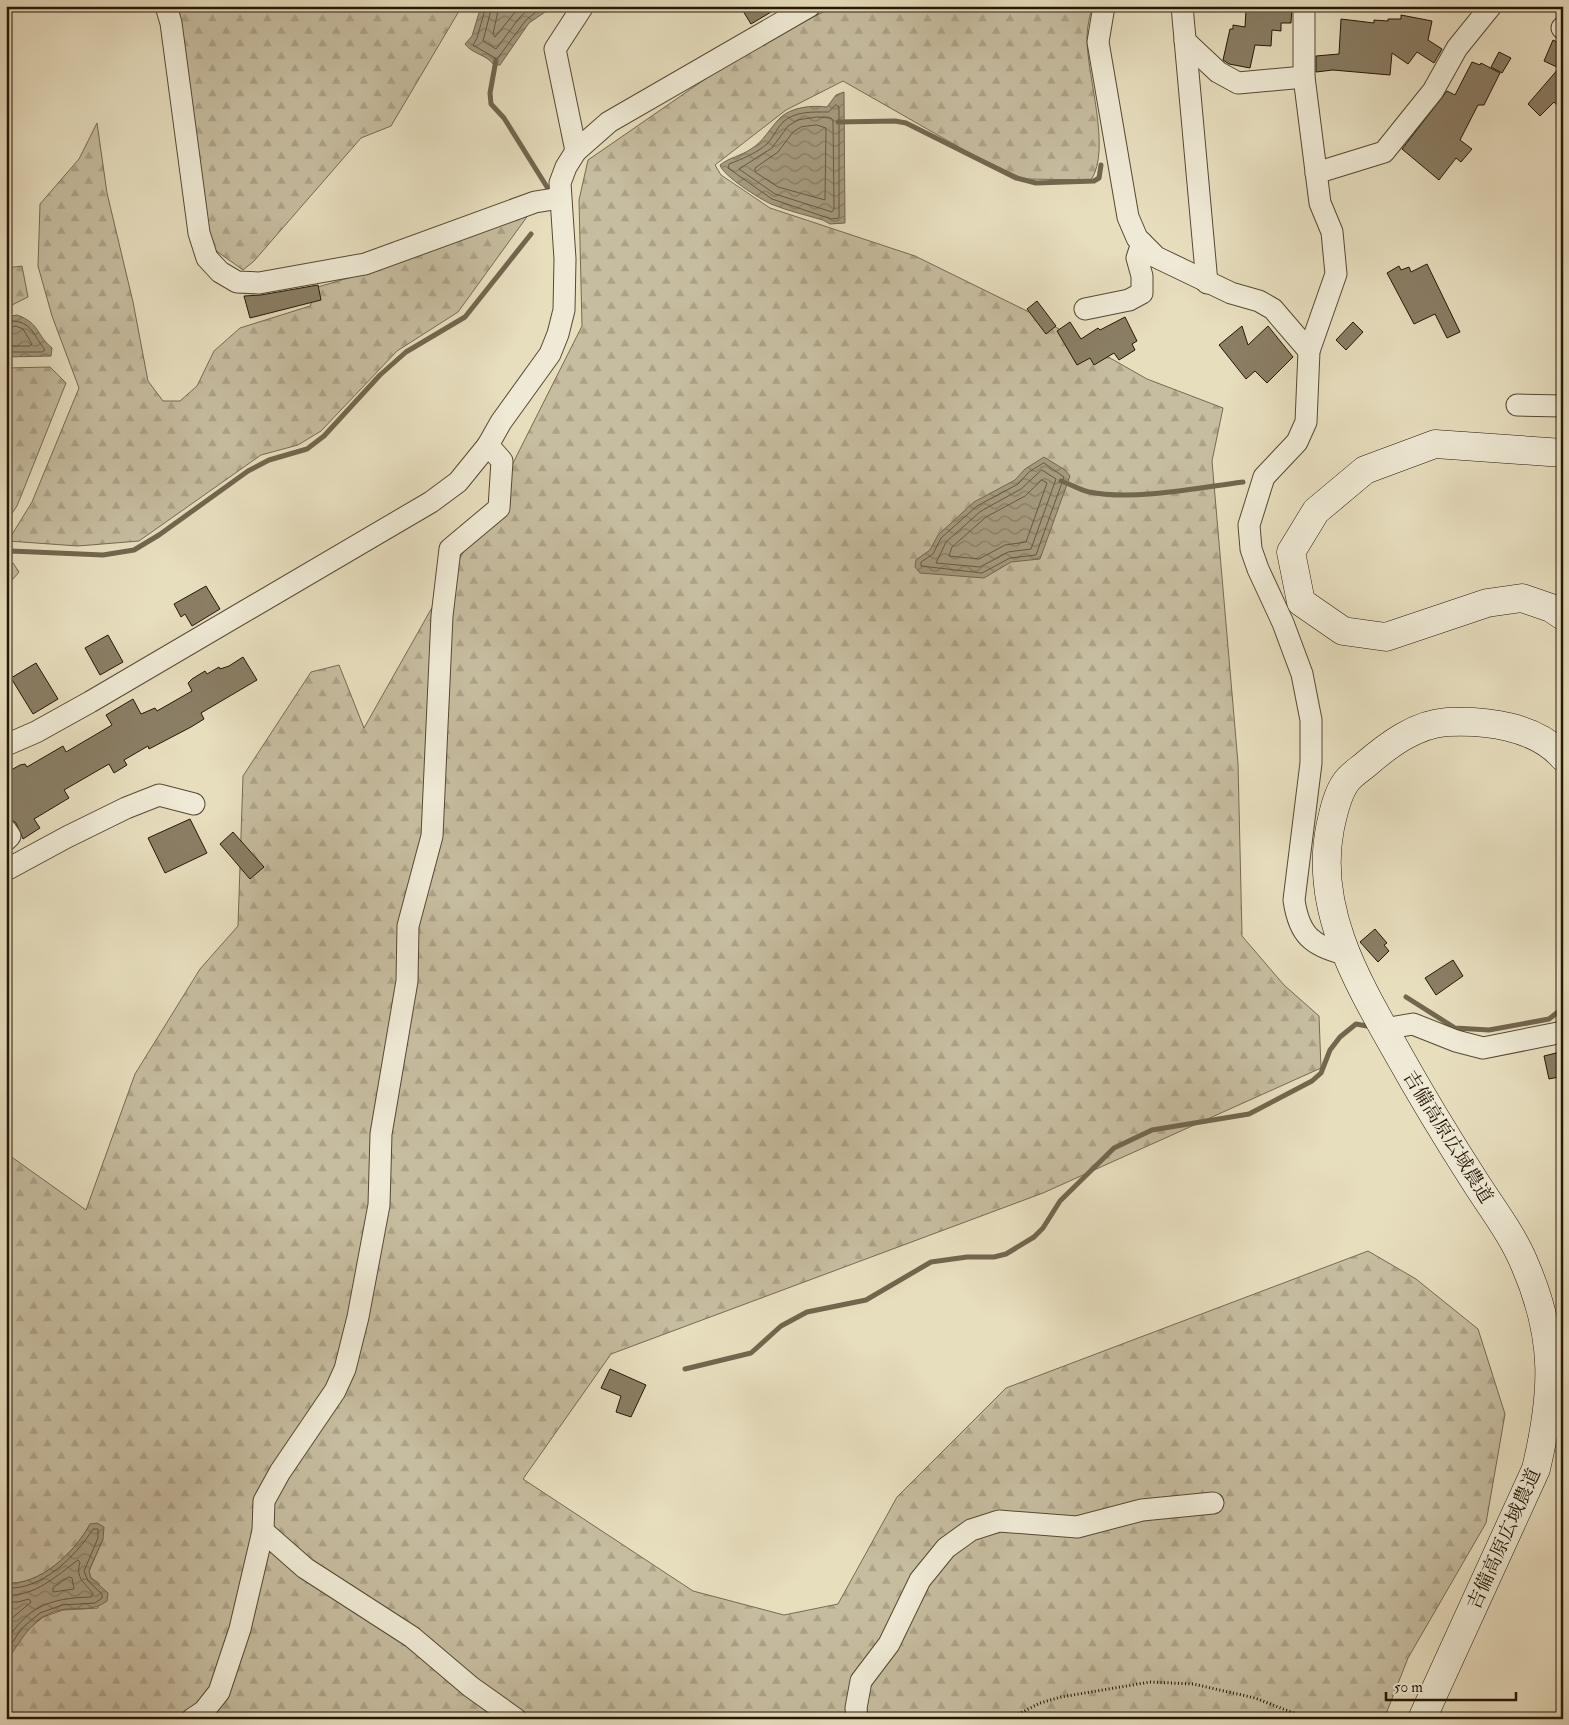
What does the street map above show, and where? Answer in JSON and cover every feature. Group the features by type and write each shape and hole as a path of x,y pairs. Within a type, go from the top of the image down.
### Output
{"street":[{"path":"166,6 171,23 199,233 207,258 220,272 237,282 259,283 284,280 365,264 535,202 560,198"},
{"path":"576,152 555,49 583,6"},
{"path":"6,745 36,732 90,702 431,502 458,482 488,445 510,410 550,354 558,334 564,310 565,259 560,184 566,167 576,152 609,122 810,6"},
{"path":"1104,6 1098,42 1128,217 1136,238 1156,257 1231,294 1259,301 1273,309 1309,350"},
{"path":"1182,6 1207,283"},
{"path":"1304,6 1304,77 1320,203 1332,232 1336,274 1309,350 1306,422 1296,442 1264,477 1249,525 1251,549 1302,674 1311,720 1311,764 1294,900 1296,916 1305,936 1325,949 1345,954"},
{"path":"1316,172 1384,152 1434,91 1458,48 1491,6"},
{"path":"1185,41 1218,72 1238,83 1304,77"},
{"path":"1085,309 1129,300 1142,293 1142,276 1137,258 1142,243"},
{"path":"1517,405 1563,406"},
{"path":"1563,453 1435,444 1365,470 1316,511 1291,552 1302,602 1343,631 1386,637 1487,603 1522,598 1551,608 1563,616"},
{"path":"192,1719 204,1710 219,1692 240,1629 263,1531 264,1501 280,1472 336,1391 346,1369 358,1317 378,1205 381,1134 407,981 408,926 432,836 442,616 450,549 499,508 502,461 488,445"},
{"name":"吉備高原広域農道","path":"1422,1719 1536,1469 1546,1426 1549,1386 1549,1344 1525,1263 1508,1233 1434,1118 1345,954 1330,906 1325,872 1327,845 1333,812 1346,782 1385,748 1432,723 1475,722 1503,725 1536,737 1561,750"},
{"path":"6,870 66,836 126,808 159,796 194,804"},
{"path":"6,830 10,836 6,840"},
{"path":"1384,1029 1414,1024 1456,1041 1483,1048 1563,1032"},
{"path":"857,1719 856,1708 861,1682 889,1644 920,1580 946,1548 971,1530 999,1521 1077,1528 1142,1510 1213,1503"},
{"path":"263,1531 305,1568 412,1637 471,1687 516,1719"}],"path":[{"path":"1009,1719 1040,1703 1061,1697 1150,1682 1193,1684 1255,1698 1309,1719"}],"green space":[{"path":"175,6 462,6 391,126 361,138 254,261 243,270 215,250 205,226"},
{"path":"835,6 1092,6 1087,33 1099,131 1099,150 1097,166 1091,180 1024,179 971,154 843,81 786,110 715,165 721,175 770,208 915,256 1029,312 1147,379 1223,408 1212,461 1238,763 1242,936 1284,985 1319,1016 1321,1068 1043,1193 611,1354 523,1479 693,1591 784,1615 838,1604 897,1497 1006,1388 1368,1251 1416,1279 1478,1329 1505,1414 1486,1523 1408,1658 1384,1719 6,1719 6,1662 25,1632 43,1617 63,1610 98,1608 99,1583 91,1578 89,1571 103,1539 90,1524 66,1556 44,1573 31,1579 6,1583 6,1153 86,1210 135,1074 200,969 238,926 243,776 311,672 339,665 364,728 508,473 582,326 579,200 588,160 743,53"},
{"path":"97,123 107,193 133,302 148,381 163,401 180,401 197,386 214,351 240,328 310,306 318,287 385,267 529,214 458,312 397,351 321,431 298,445 261,455 139,541 78,546 8,541 32,502 79,388 52,316 38,266 40,204 79,159"},
{"path":"22,266 28,297 6,308 6,268"},
{"path":"50,367 66,383 17,506 6,522 6,368"},
{"path":"13,563 19,572 6,587 6,565"}],"water":[{"path":"481,6 554,6 529,23 500,65 494,65 487,58 471,50 465,44 472,36"},
{"path":"844,92 845,223 830,224 823,220 771,204 742,187 723,170 720,165 756,146 785,114 802,108 827,107 836,95"},
{"path":"17,315 34,326 52,348 51,356 6,357 6,317"},
{"path":"1044,457 1065,470 1070,476 1040,559 1011,562 984,578 920,573 915,567 916,560 930,550 938,535 974,502 1015,480 1025,469"},
{"path":"97,1523 104,1527 103,1539 89,1571 91,1578 108,1593 107,1601 92,1608 66,1609 55,1611 45,1616 30,1628 6,1662 6,1583 31,1579 44,1573 66,1556 90,1524"}],"building":[{"path":"740,6 781,6 751,24"},
{"path":"1253,6 1292,6 1291,23 1281,23 1281,31 1272,30 1271,46 1255,45 1250,68 1229,64 1223,60 1230,29 1233,29 1233,25 1245,27 1246,10 1253,9"},
{"path":"1401,15 1432,21 1428,40 1442,49 1434,63 1417,52 1408,64 1392,53 1390,75 1333,70 1316,72 1316,56 1339,54 1341,19 1374,23 1374,20 1388,21 1388,19 1401,19"},
{"path":"1553,40 1563,45 1563,110 1554,102 1540,116 1528,104 1559,68 1544,61"},
{"path":"1499,52 1511,58 1502,73 1491,67"},
{"path":"1472,62 1480,65 1481,63 1500,73 1484,105 1478,105 1460,140 1472,149 1461,162 1456,158 1439,180 1402,149 1447,91 1455,95"},
{"path":"1427,264 1460,332 1447,338 1435,314 1414,324 1387,273 1399,266 1401,270 1409,267 1411,272"},
{"path":"318,285 321,300 250,318 244,296 261,295"},
{"path":"1037,301 1056,326 1046,334 1027,309"},
{"path":"1125,317 1137,341 1132,344 1135,350 1119,360 1114,353 1094,365 1090,358 1077,365 1057,331 1070,322 1081,339 1098,328 1100,330"},
{"path":"1353,322 1363,332 1346,350 1336,340"},
{"path":"1242,326 1248,345 1268,326 1293,357 1267,383 1255,371 1246,379 1219,345"},
{"path":"206,586 220,609 192,626 185,614 181,617 174,604"},
{"path":"108,635 123,662 100,675 85,648"},
{"path":"243,657 257,680 201,713 204,719 191,727 149,749 148,746 124,760 127,765 114,773 109,764 64,790 69,798 34,819 40,828 23,839 16,823 6,815 6,773 20,765 25,764 27,767 63,746 66,752 112,725 106,715 133,699 141,714 155,708 157,711 192,691 188,683 192,679 205,671 207,674 219,667 220,669 229,666"},
{"path":"36,663 58,699 33,714 11,678"},
{"path":"190,819 207,853 165,873 148,838"},
{"path":"233,832 264,867 250,879 220,844"},
{"path":"1375,929 1387,943 1384,945 1389,951 1378,962 1360,942"},
{"path":"1453,960 1463,976 1436,995 1425,978"},
{"path":"1560,1052 1563,1076 1549,1079 1544,1056"},
{"path":"610,1369 646,1385 631,1417 616,1412 621,1396 601,1388"}],"waterway":[{"path":"496,60 490,93 491,104 504,118 547,187"},
{"path":"838,122 895,121 906,123 1016,178 1036,183 1094,181 1099,178 1101,165"},
{"path":"6,554 11,551 103,555 134,550 159,535 248,471 269,460 307,449 324,436 380,375 406,352 465,317 531,234"},
{"path":"1061,481 1089,492 1125,495 1166,493 1243,482"},
{"path":"1406,997 1455,1028 1489,1030 1549,1019 1563,1008"},
{"path":"685,1369 751,1353 781,1326 807,1312 866,1300 931,1262 967,1257 994,1257 1006,1254 1034,1237 1043,1228 1060,1201 1114,1148 1152,1130 1249,1114 1312,1081 1321,1073 1330,1050 1340,1037 1356,1024 1367,1026"}]}
